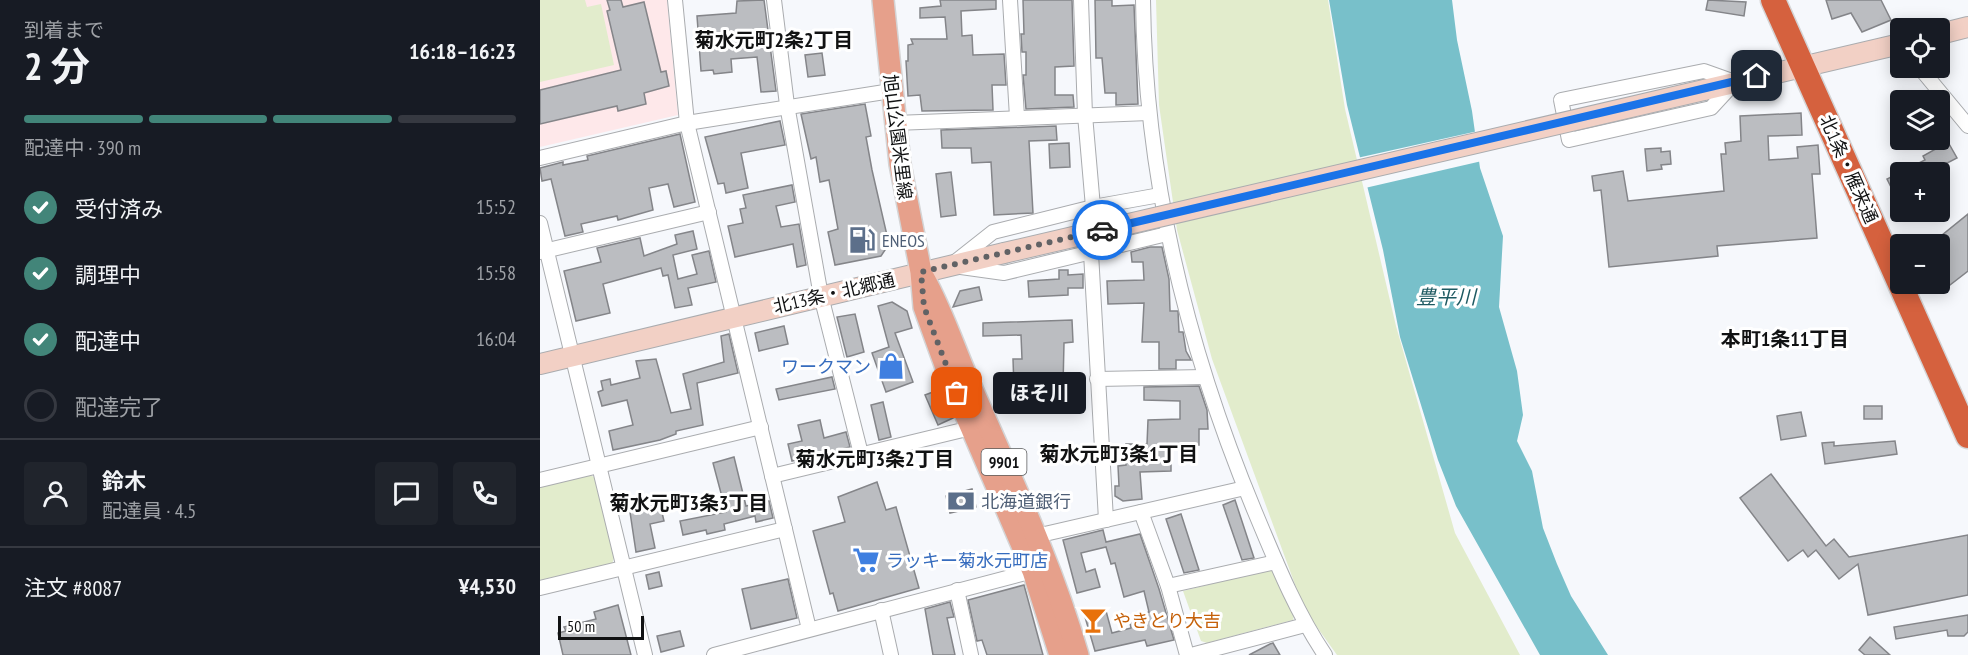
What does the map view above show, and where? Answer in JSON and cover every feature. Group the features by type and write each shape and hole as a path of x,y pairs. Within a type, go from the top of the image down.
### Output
{"highway":[{"name":"北1条・雁来通","path":"1773,0 1968,436"}],"main road":[{"name":"旭山公園米里線","path":"883,0 895,123 906,198 921,272 924,307 971,428 1033,571 1060,655"},
{"name":"旭山公園米里線","path":"921,272 939,304 956,354 1036,536 1064,607 1078,655"}],"street":[{"path":"675,0 687,123 809,629"},
{"path":"774,0 787,105 821,296 861,454"},
{"path":"1010,0 1017,117"},
{"path":"1081,0 1085,116 1093,207"},
{"path":"1143,0 1149,113 1160,195 1167,234 1204,376 1245,488 1276,562 1305,625 1325,655"},
{"path":"1950,32 1968,27"},
{"name":"北13条・北郷通","path":"540,364 921,272 1890,47"},
{"path":"1704,71 1734,82 1711,108 1569,140 1561,100 1704,71"},
{"path":"1928,78 1968,126"},
{"path":"540,159 687,123 787,105 891,91"},
{"path":"895,123 1149,113"},
{"path":"951,265 993,231 1093,207 1160,195"},
{"path":"543,251 709,212"},
{"path":"540,223 543,251 572,356 645,655"},
{"path":"951,265 1004,273 1167,234"},
{"path":"1091,253 1106,520"},
{"path":"1097,379 1204,376"},
{"path":"540,480 761,427"},
{"path":"772,476 971,428"},
{"path":"1036,536 1245,488"},
{"path":"1141,512 1168,586 1189,655 1305,625"},
{"path":"540,588 785,529"},
{"path":"1168,586 1276,562"},
{"path":"714,655 1033,571"},
{"path":"957,590 970,655"},
{"path":"881,610 891,655"}],"shaded area":[{"path":"540,0 667,0 678,115 540,147"}],"green space":[{"path":"540,0 585,0 587,7 601,4 614,65 540,82"},
{"path":"1156,0 1328,0 1345,109 1396,326 1455,533 1520,655 1337,655 1304,609 1212,359 1177,230 1159,105"},
{"path":"590,475 594,477 614,558 612,564 540,580 540,487"},
{"path":"1275,568 1294,616 1293,620 1207,643 1201,641 1183,591"}],"water":[{"name":"豊平川","path":"1329,0 1452,0 1480,168 1503,236 1499,307 1517,371 1523,415 1517,441 1532,471 1543,528 1557,564 1571,596 1608,655 1540,655 1456,506 1438,460 1400,337 1383,250 1347,105"}],"pier":[{"path":"1478,131 1482,161 1365,188 1357,158"}],"building":[{"path":"607,0 621,0 623,7 644,2 661,72 666,71 669,86 644,93 646,104 618,111 617,106 540,124 540,90 621,70 607,11 610,10"},
{"path":"764,0 776,91 761,92 757,57 731,59 732,72 714,74 713,70 701,71 697,16 736,13 737,1"},
{"path":"940,0 996,0 996,9 961,11 962,36 972,35 973,55 1004,54 1006,85 992,85 993,110 922,111 920,95 908,96 906,61 908,61 908,45 913,44 911,39 947,39 945,17 920,18 920,8 941,6"},
{"path":"1023,0 1072,0 1074,66 1055,67 1055,95 1073,95 1074,107 1026,109 1023,75 1026,75 1026,52 1022,52 1021,34 1024,34"},
{"path":"1095,0 1112,0 1112,6 1134,5 1138,104 1116,105 1116,93 1105,93 1102,58 1096,58"},
{"path":"1708,0 1746,2 1744,16 1706,10"},
{"path":"1826,0 1881,0 1890,20 1862,32 1851,13 1832,19"},
{"path":"822,53 825,75 808,77 805,55"},
{"path":"865,104 871,136 866,137 889,244 881,256 835,265 828,232 838,229 829,180 820,182 816,157 811,159 801,114"},
{"path":"1801,113 1802,135 1768,136 1769,160 1798,158 1797,147 1818,145 1820,174 1812,174 1817,238 1717,246 1718,256 1609,267 1601,190 1594,191 1592,176 1623,171 1628,201 1724,191 1721,154 1726,154 1725,143 1741,141 1740,116"},
{"path":"780,121 785,145 741,153 748,188 726,193 724,183 718,184 705,137"},
{"path":"1056,126 1057,140 1029,141 1033,213 994,215 991,162 972,163 971,148 942,148 941,130"},
{"path":"680,134 695,202 674,207 668,184 649,188 653,210 618,220 617,216 581,224 583,232 565,236 551,179 542,181 540,168 563,162 563,165 588,160 587,156"},
{"path":"1069,143 1070,167 1050,168 1049,144"},
{"path":"1950,146 1957,158 1949,162 1921,162 1925,160 1923,156 1934,150 1950,150"},
{"path":"1661,148 1661,152 1670,151 1671,164 1661,165 1662,169 1647,171 1645,149"},
{"path":"951,172 956,215 941,217 936,174"},
{"path":"792,185 795,202 776,206 781,227 799,224 806,265 797,267 793,244 735,257 728,226 743,223 740,209 746,208 743,195"},
{"path":"1968,214 1968,271 1950,285 1950,234 1943,234"},
{"path":"693,231 697,249 673,255 678,279 697,274 692,255 709,251 716,282 688,288 692,305 675,308 668,275 663,276 661,268 603,284 610,313 576,321 564,271 601,262 597,248 640,238 644,256 677,244 675,235"},
{"path":"1150,247 1162,247 1169,279 1170,311 1178,311 1179,332 1183,332 1186,351 1191,360 1176,360 1176,369 1159,369 1159,342 1142,342 1144,303 1108,304 1107,281 1144,280 1143,262 1132,262 1131,252"},
{"path":"1059,270 1068,270 1068,275 1083,274 1083,288 1068,288 1068,295 1029,297 1028,281 1059,279"},
{"path":"979,287 982,300 953,307 960,291"},
{"path":"892,302 907,311 912,328 895,333 913,382 886,392 872,353 889,347 878,306"},
{"path":"855,314 864,352 847,357 837,317"},
{"path":"1072,320 1073,342 1064,343 1063,386 1014,388 1013,359 1022,359 1021,335 983,336 983,323"},
{"path":"784,326 788,344 759,351 755,333"},
{"path":"729,334 738,373 697,383 703,425 676,431 676,434 660,440 613,450 609,431 633,425 627,400 602,406 598,392 603,390 601,381 610,379 611,385 640,378 636,361 656,359 671,413 691,409 683,374 724,362 721,336"},
{"path":"832,377 835,389 779,400 776,389"},
{"path":"1199,386 1207,410 1208,429 1199,429 1199,445 1171,446 1171,471 1140,472 1142,499 1123,501 1115,496 1115,486 1119,486 1118,466 1126,465 1126,444 1147,444 1148,420 1180,419 1180,401 1144,400 1144,387"},
{"path":"941,389 953,418 938,425 925,395"},
{"path":"883,402 891,437 879,440 871,405"},
{"path":"1864,406 1882,406 1882,419 1864,419"},
{"path":"1801,412 1806,436 1781,440 1777,416"},
{"path":"820,420 824,438 846,432 850,447 792,461 788,444 802,441 798,425"},
{"path":"1895,441 1897,454 1825,464 1822,443 1834,442 1834,446"},
{"path":"734,457 746,506 769,501 773,518 756,522 755,516 724,524 725,530 707,534 706,530 683,535 680,521 726,512 713,463"},
{"path":"1771,474 1826,546 1834,539 1849,557 1968,535 1968,595 1868,615 1858,564 1839,579 1816,550 1808,557 1803,550 1788,561 1740,498"},
{"name":"ラッキー菊水元町店","path":"877,482 886,510 896,507 919,588 838,611 833,593 830,594 813,531 845,522 838,497"},
{"name":"北海道銀行","path":"972,489 976,507 950,513 946,496"},
{"path":"1235,500 1254,558 1242,560 1223,505"},
{"path":"660,504 664,521 650,524 655,548 636,552 630,512"},
{"path":"1181,514 1199,570 1184,573 1166,519"},
{"path":"1103,530 1106,542 1140,534 1174,640 1147,646 1145,640 1095,651 1085,617 1106,611 1112,633 1131,628 1129,618 1149,612 1144,591 1124,597 1115,563 1111,564 1106,547 1081,553 1086,572 1095,569 1100,587 1077,593 1063,540"},
{"path":"659,572 662,586 649,589 646,575"},
{"path":"788,579 797,618 751,629 742,589"},
{"path":"1024,585 1043,655 987,655 982,640 977,641 968,600"},
{"path":"950,602 954,617 947,618 955,655 933,655 925,609"},
{"path":"618,605 631,655 563,655 558,633 566,631 564,627 596,619 594,612"},
{"path":"1968,615 1968,632 1964,636 1948,636 1947,630 1896,639 1894,627"},
{"path":"680,631 684,646 661,652 657,636"},
{"path":"1870,637 1890,655 1865,655 1859,650"},
{"path":"1273,643 1280,655 1249,655 1270,644"}],"way so far":[{"path":"957,393 924,307 921,272 1102,230"}],"place":[{"name":"ENEOS","path":"862,240"},
{"name":"ワークマン","path":"891,366"},
{"name":"ほそ川","path":"957,393"},
{"name":"北海道銀行","path":"961,501"},
{"name":"ラッキー菊水元町店","path":"866,560"},
{"name":"やきとり大吉","path":"1093,620"}],"district":[{"name":"菊水元町2条2丁目","path":"774,40"},
{"name":"本町1条11丁目","path":"1785,339"},
{"name":"菊水元町3条1丁目","path":"1119,454"},
{"name":"菊水元町3条2丁目","path":"875,459"},
{"name":"菊水元町3条3丁目","path":"689,503"}],"route":[{"path":"1102,230 1757,76"}]}
